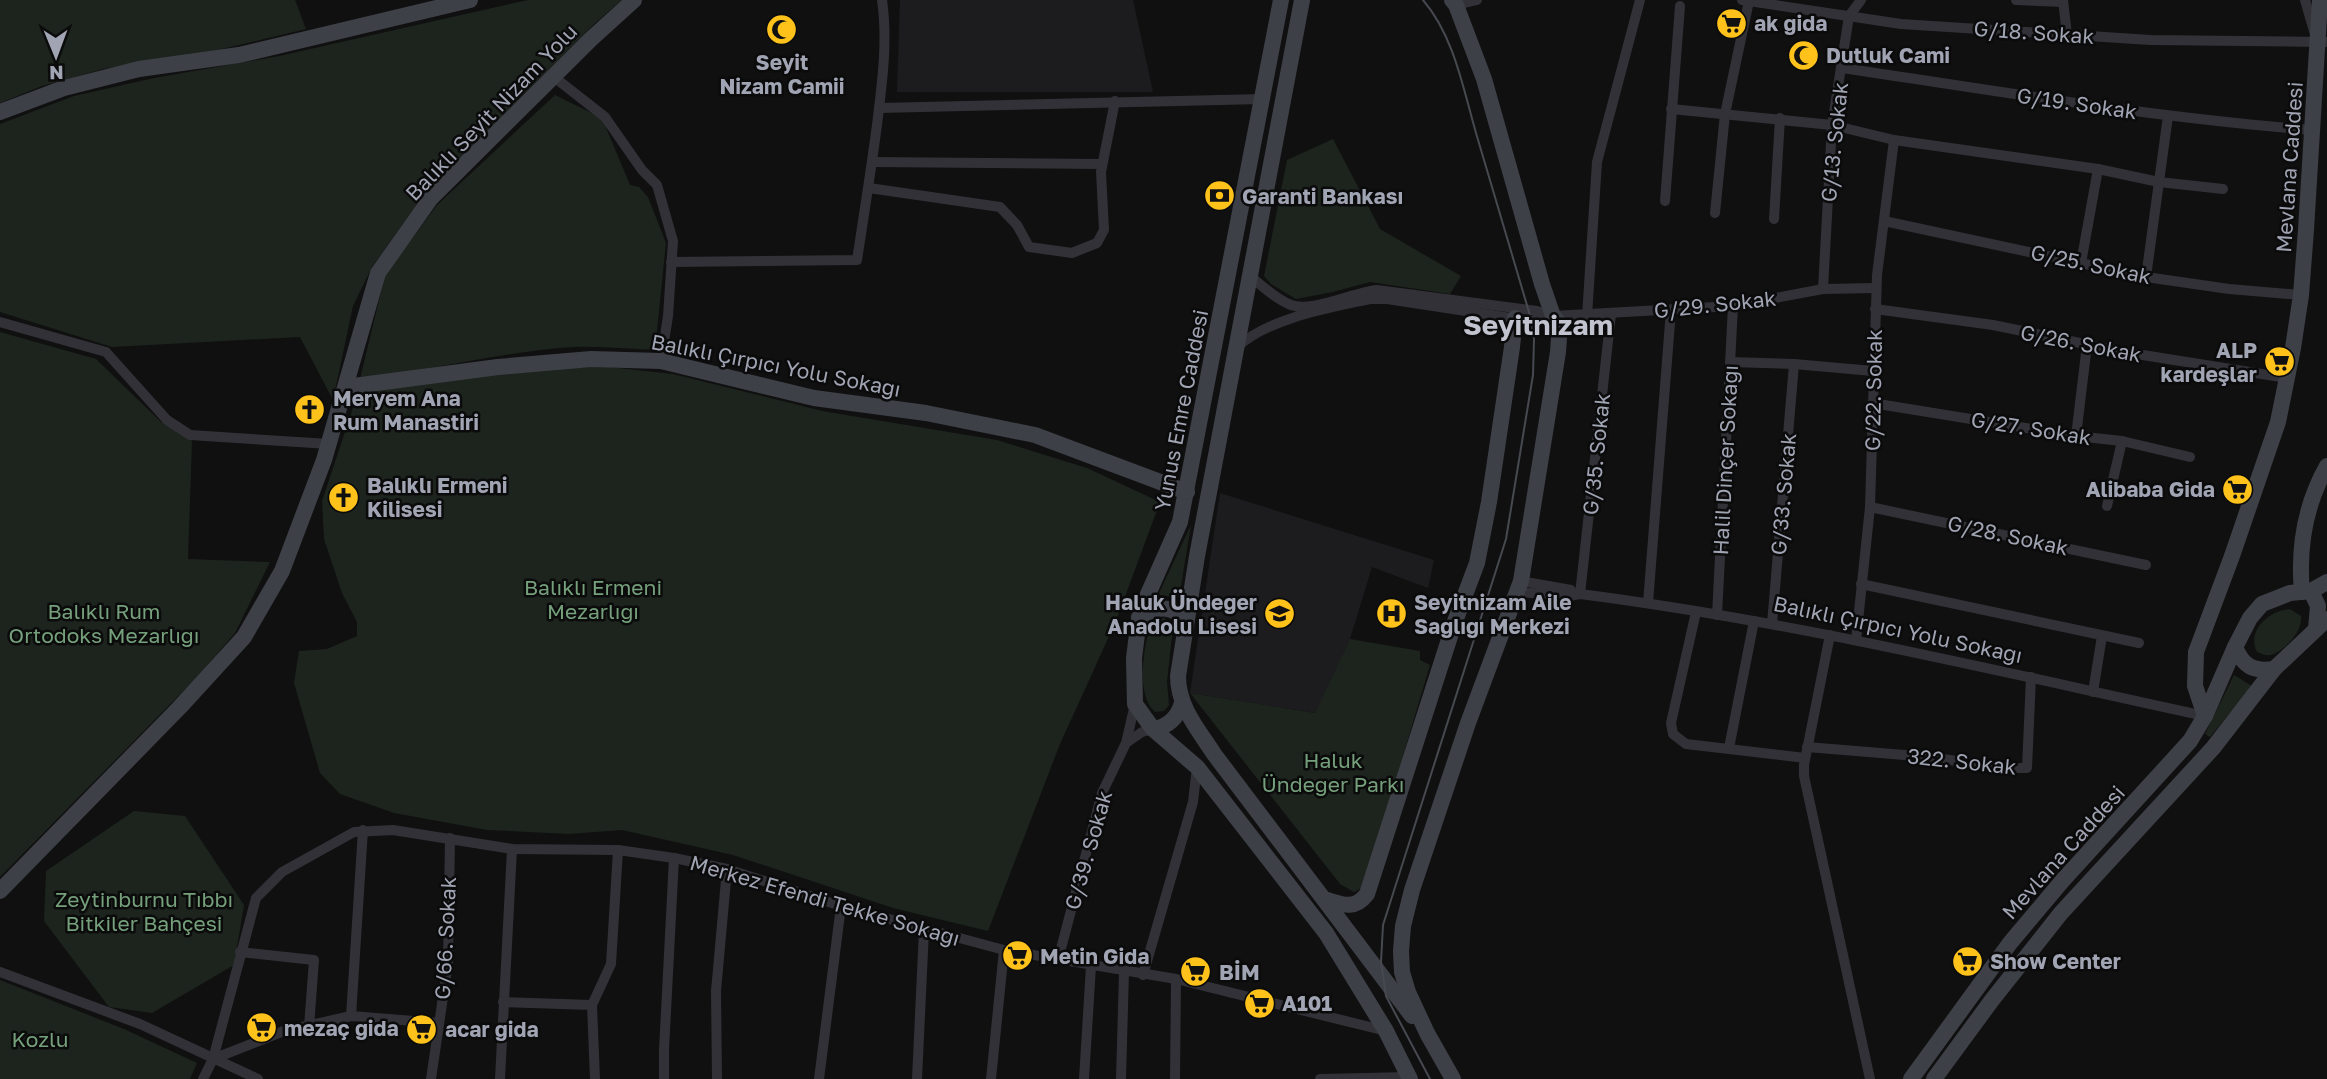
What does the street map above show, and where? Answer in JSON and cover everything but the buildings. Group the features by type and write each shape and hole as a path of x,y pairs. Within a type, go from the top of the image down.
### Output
{"street":[{"path":"0,111 64,88 139,69 239,55 470,0"},
{"name":"Balıklı Seyit Nizam Yolu","path":"0,891 244,637 282,571 329,444 378,273 431,198 634,0"},
{"path":"671,262 857,260 879,108 886,27 882,0"},
{"name":"Yunus Emre Caddesi","path":"1135,704 1133,677 1139,618 1180,522 1187,492 1281,0"},
{"name":"Yunus Emre Caddesi","path":"1302,0 1186,623 1178,690 1182,703 1214,754 1327,900 1393,992 1427,1033"},
{"path":"1453,1079 1427,1033 1402,972 1403,926 1412,890 1468,723 1519,586 1558,352 1560,324 1553,316 1484,79 1454,2 1477,0"},
{"path":"1587,316 1597,162 1640,0"},
{"name":"G/18. Sokak","path":"1742,0 1902,24 2151,40 2322,41"},
{"name":"G/13. Sokak","path":"1823,289 1832,125 1849,16 1861,0"},
{"path":"2016,0 2063,1 2067,34"},
{"path":"2305,0 2322,41"},
{"name":"Mevlana Caddesi","path":"2205,716 2195,686 2196,652 2278,422 2301,295 2322,41 2320,0"},
{"path":"1715,213 1725,114 1749,1"},
{"path":"1665,201 1680,6"},
{"name":"G/19. Sokak","path":"1842,68 2168,116 2314,130"},
{"path":"554,77 606,117 642,170 657,185 673,241 668,316 660,361"},
{"path":"879,108 1263,99"},
{"path":"869,188 1000,207 1017,225 1029,247 1072,253 1097,243 1104,230 1102,164 1115,101"},
{"path":"1671,109 1832,125 1894,140 2098,169 2159,182 2223,189"},
{"path":"2146,276 2168,116"},
{"path":"1774,219 1780,118"},
{"name":"G/22. Sokak","path":"1856,640 1870,507 1876,288 1894,140"},
{"path":"872,162 1102,164"},
{"path":"2081,263 2098,169"},
{"name":"G/25. Sokak","path":"1884,220 2146,276 2229,289 2301,295"},
{"path":"1250,276 1293,306 1313,305 1363,291 1377,290 1537,311 1553,316"},
{"name":"G/29. Sokak","path":"1553,316 1733,306 1823,289 1876,288"},
{"path":"1237,347 1267,327 1370,299 1387,299 1531,321 1553,316"},
{"name":"Halil Dinçer Sokağı","path":"1717,615 1733,306"},
{"name":"G/26. Sokak","path":"1875,309 1993,325 2087,345 2287,378"},
{"path":"1648,603 1671,310"},
{"name":"G/35. Sokak","path":"1580,594 1611,314"},
{"path":"1327,900 1353,905 1358,904 1367,894 1454,624 1477,563 1489,502 1514,318"},
{"path":"0,322 106,352 167,420 190,435 329,444"},
{"path":"2076,436 2087,345"},
{"name":"Balıklı Çırpıcı Yolu Sokağı","path":"346,387 498,367 591,359 660,361 814,398 926,413 1035,435 1187,492"},
{"path":"1730,362 1873,371"},
{"name":"G/33. Sokak","path":"1772,624 1794,364"},
{"name":"G/27. Sokak","path":"1871,403 2122,441 2190,457"},
{"path":"2107,506 2122,441"},
{"path":"2321,624 2318,606 2306,591 2300,569 2303,531 2317,484 2327,466"},
{"name":"G/28. Sokak","path":"1870,507 2146,565"},
{"name":"Mevlana Caddesi","path":"1911,1079 2010,943 2063,880 2190,741 2205,716 2250,618 2262,604 2327,582"},
{"path":"1861,584 2139,643"},
{"name":"Balıklı Çırpıcı Yolu Sokağı","path":"1519,586 1571,590 1580,594 1772,624 2205,716"},
{"path":"1139,618 1150,610 1168,609 1182,616 1186,623"},
{"path":"1696,612 1671,723 1674,734 1686,744 1806,752"},
{"path":"1729,748 1754,621"},
{"name":"Mevlana Caddesi","path":"1934,1079 2053,923 2213,748 2274,669 2321,624"},
{"path":"1830,635 1806,752 1804,776 1870,1079"},
{"path":"2093,692 2102,636"},
{"path":"2235,646 2243,663 2250,668 2274,669"},
{"name":"322. Sokak","path":"1806,752 1929,757 2005,768 2027,768 2031,677"},
{"path":"1126,743 1134,736 1171,722 1178,715 1182,703"},
{"path":"1135,704 1153,729 1197,767 1326,933 1386,1031 1410,1078 1320,1079"},
{"name":"G/39. Sokak","path":"1058,960 1102,793 1126,743 1135,704"},
{"path":"1143,975 1193,802 1197,767"},
{"path":"351,1016 363,830"},
{"name":"Merkez Efendi Tekke Sokağı","path":"203,1079 213,1059 256,898 282,872 354,832 363,830 393,830 512,849 618,850 674,858 727,869 841,906 1004,950 1175,979 1386,1031"},
{"name":"G/66. Sokak","path":"431,1079 448,963 450,838"},
{"path":"500,1079 512,849"},
{"path":"595,1079 592,1005 611,964 618,850"},
{"path":"664,1079 674,858"},
{"path":"717,1079 716,991 727,869"},
{"path":"819,1079 841,906"},
{"path":"917,1079 924,930"},
{"path":"991,1079 1004,950"},
{"path":"240,952 314,960 309,1027"},
{"path":"1084,1079 1091,965"},
{"path":"0,972 140,1024 258,1079"},
{"path":"1121,1079 1124,972"},
{"path":"1175,979 1175,1079"},
{"path":"503,1002 592,1005"},
{"path":"213,1059 284,1031 351,1016 439,1023"}],"shaded area":[{"path":"900,0 1133,0 1153,92 897,92"},
{"name":"Haluk Ündeğer Anadolu Lisesi","path":"1220,493 1434,560 1428,588 1372,567 1350,639 1316,713 1190,693"}],"green space":[{"path":"0,0 295,0 306,29 201,54 103,69 42,86 0,103"},
{"path":"528,0 622,0 593,25 422,197 372,267 353,306 333,400 300,337 112,347 0,312 0,124 74,96 154,78 279,56"},
{"path":"555,95 602,118 630,185 639,187 648,197 666,243 655,350 583,347 546,349 360,379 385,275 437,205"},
{"path":"1333,139 1380,229 1461,276 1450,294 1370,282 1296,299 1271,284 1264,276 1287,160"},
{"name":"Balıklı Rum Ortodoks Mezarlığı","path":"0,332 96,359 160,421 192,441 188,559 270,562 235,633 196,678 0,877"},
{"name":"Balıklı Ermeni Mezarlığı","path":"609,367 673,374 822,411 997,440 1087,468 1160,502 1116,621 1060,744 988,931 893,908 733,855 622,830 569,834 487,830 394,813 340,794 320,773 294,683 299,651 327,649 357,636 357,622 342,593 324,539 322,501 359,390 507,368"},
{"path":"1191,525 1179,598 1160,595 1159,593"},
{"path":"2290,609 2301,616 2293,638 2274,654 2257,652 2254,644 2257,629 2268,617"},
{"path":"1164,618 1173,627 1167,682 1169,705 1164,711 1155,712 1145,694 1144,657 1151,623"},
{"name":"Haluk Ündeğer Parkı","path":"1350,639 1420,651 1420,660 1430,665 1364,887 1354,892 1340,884 1190,693 1315,713"},
{"path":"2234,675 2252,686 2210,737 2205,734"},
{"name":"Zeytinburnu Tıbbı Bitkiler Bahçesi","path":"134,811 185,816 244,905 234,965 152,1013 109,1007 44,921 46,871"},
{"name":"Kozlu","path":"0,980 124,1029 197,1063 190,1079 0,1079"}],"tram line":[{"path":"1423,0 1443,30 1456,63 1529,312 1534,339 1533,375 1506,539 1383,925 1381,962 1386,996 1430,1079"}],"place":[{"name":"ak gida","path":"1731,23"},
{"name":"Seyit Nizam Camii","path":"782,30"},
{"name":"Dutluk Cami","path":"1803,55"},
{"name":"Garanti Bankası","path":"1219,196"},
{"name":"ALP kardeşlar","path":"2280,362"},
{"name":"Meryem Ana Rum Manastiri","path":"310,410"},
{"name":"Alibaba Gida","path":"2238,489"},
{"name":"Balıklı Ermeni Kilisesi","path":"344,497"},
{"name":"Haluk Ündeğer Anadolu Lisesi","path":"1280,614"},
{"name":"Seyitnizam Aile Sağlığı Merkezi","path":"1391,614"},
{"name":"Metin Gida","path":"1017,956"},
{"name":"Show Center","path":"1967,961"},
{"name":"BİM","path":"1196,972"},
{"name":"A101","path":"1259,1003"},
{"name":"mezaç gida","path":"261,1028"},
{"name":"acar gida","path":"422,1029"}],"district":[{"name":"Seyitnizam","path":"1538,324"}]}
